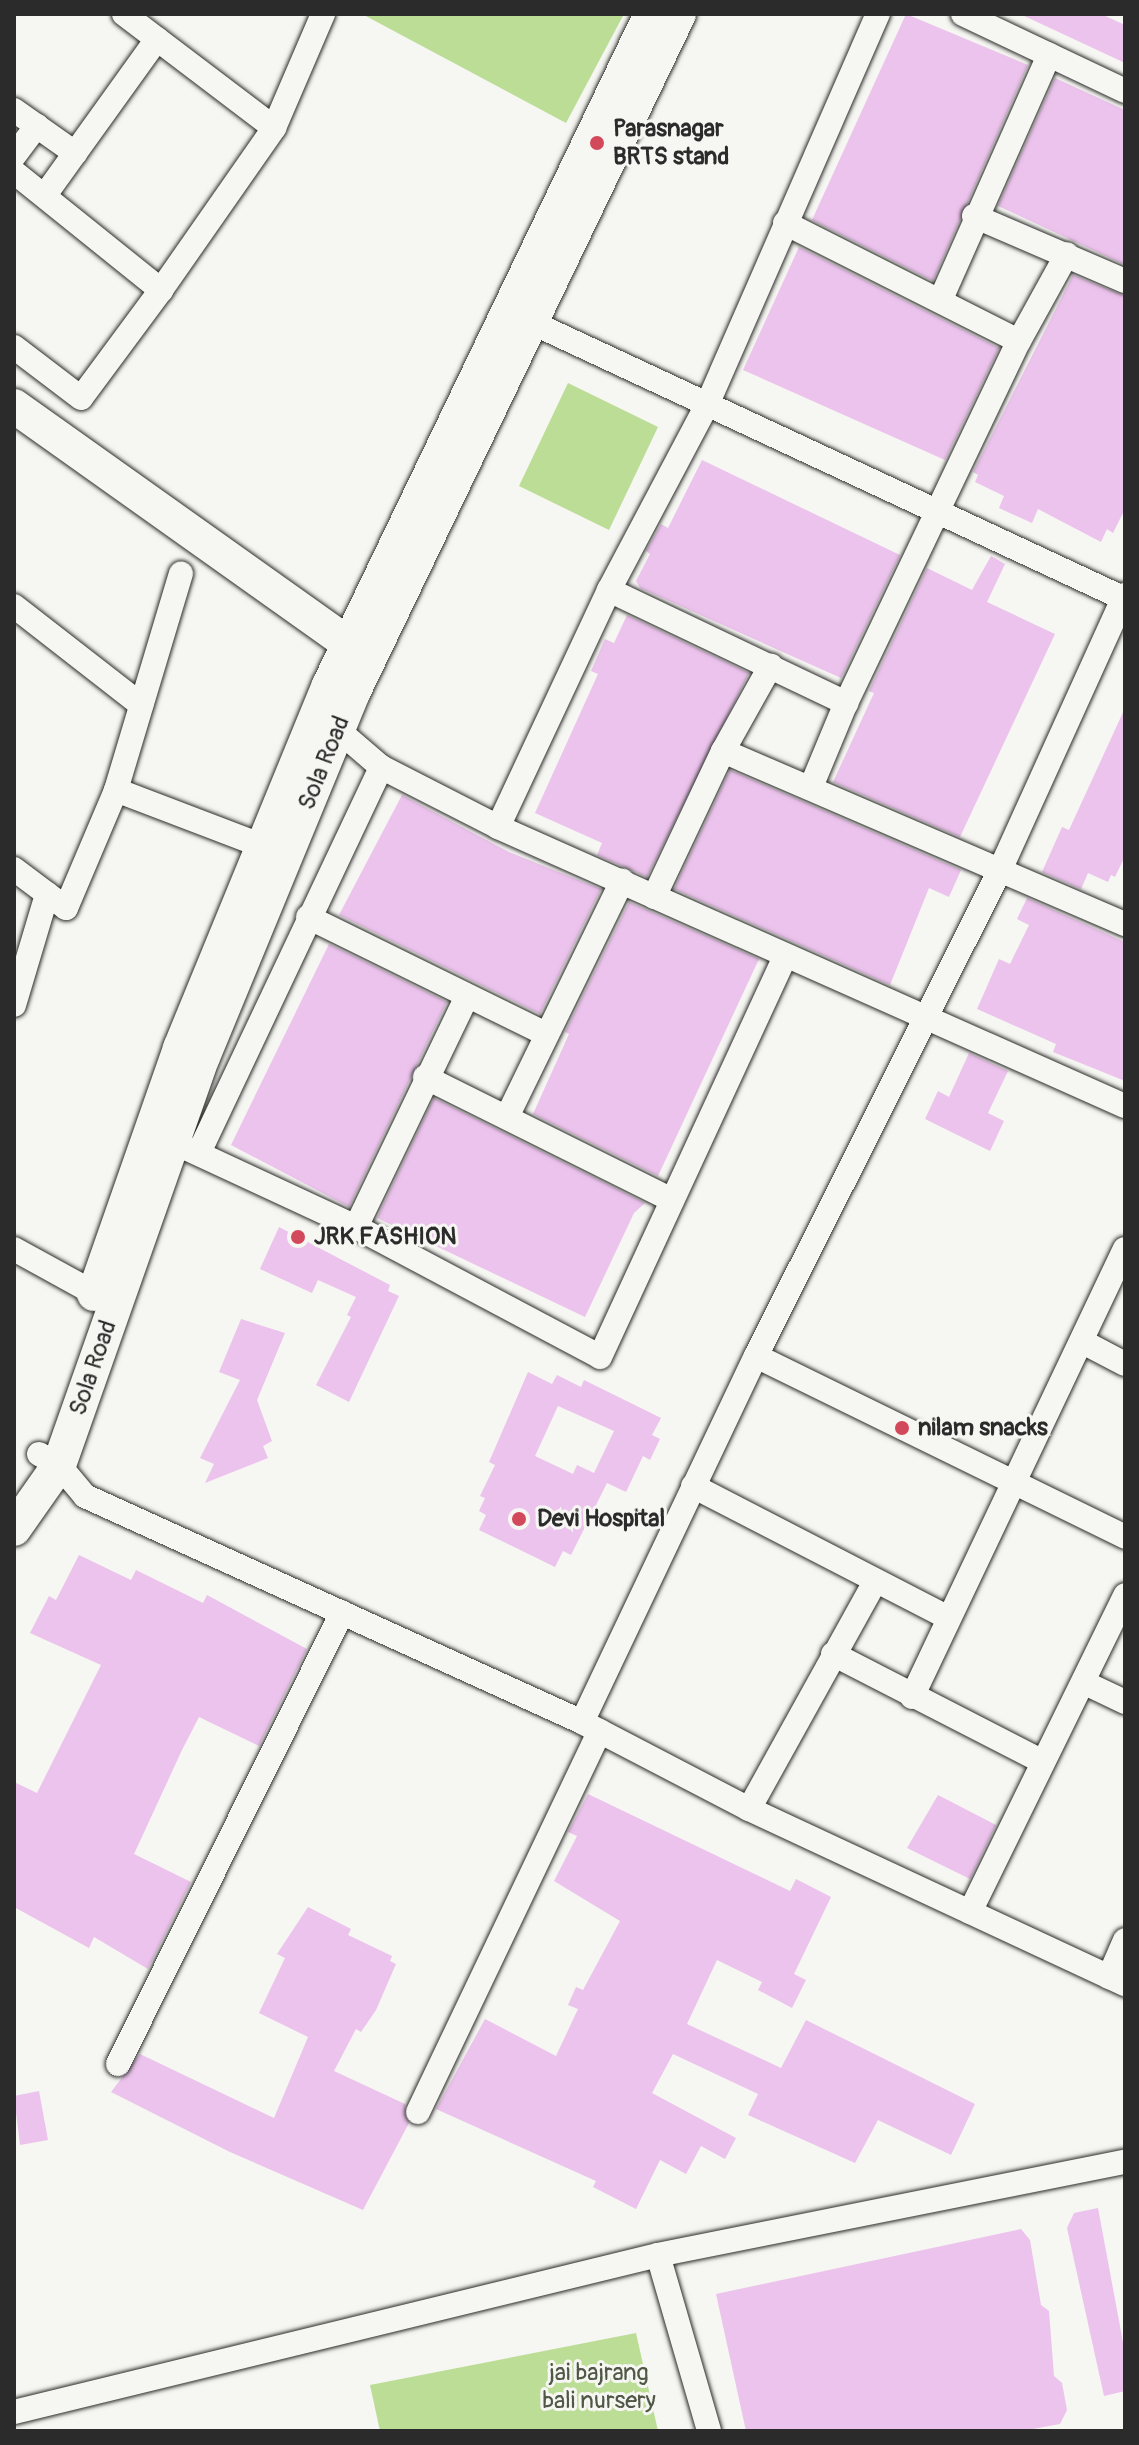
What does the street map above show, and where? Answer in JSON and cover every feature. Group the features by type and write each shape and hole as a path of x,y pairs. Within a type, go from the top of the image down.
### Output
{"main road":[{"name":"Sola Road","path":"14,1529 49,1459 189,1142 203,1057 338,730 360,651 651,14"},
{"name":"Sola Road","path":"14,1490 49,1459 94,1293 180,1048 263,846 360,651 533,323 679,14"},
{"path":"14,406 360,651"}],"street":[{"path":"124,14 274,128"},
{"path":"14,347 81,398 274,128 323,14"},
{"path":"498,827 609,590 707,405 878,14"},
{"path":"963,14 1003,22 1049,55 1125,91"},
{"path":"45,195 157,39"},
{"path":"941,299 974,216 1049,55"},
{"path":"14,110 75,153"},
{"path":"14,156 37,126"},
{"path":"14,172 161,290"},
{"path":"974,216 1125,281"},
{"path":"785,223 1019,341"},
{"path":"811,787 846,703 940,513 1019,341 1067,254"},
{"path":"418,2112 591,1727 693,1486 922,1018 1000,870 1125,598 533,323"},
{"path":"14,869 66,908 116,790 181,574"},
{"path":"609,590 846,703"},
{"path":"14,606 141,705"},
{"path":"654,897 723,751 771,665"},
{"path":"338,730 381,767 498,827 622,881 784,958 1125,1106"},
{"path":"723,751 1125,924"},
{"path":"381,767 308,917 189,1142 600,1357 670,1199 784,958"},
{"path":"116,790 263,846"},
{"path":"507,1117 622,881"},
{"path":"14,1005 47,894"},
{"path":"308,917 466,998 546,1034"},
{"path":"356,1227 425,1077 466,998"},
{"path":"425,1077 670,1199"},
{"path":"14,1249 94,1293"},
{"path":"912,1697 1125,1249"},
{"path":"1083,1342 1125,1364"},
{"path":"756,1356 1125,1537"},
{"path":"49,1459 85,1496 591,1727 749,1809 1117,1980 1125,1940"},
{"path":"693,1486 949,1618"},
{"path":"749,1809 875,1582"},
{"path":"970,1912 1085,1683 1125,1595"},
{"path":"118,2064 342,1613"},
{"path":"833,1654 1043,1762"},
{"path":"1085,1683 1125,1702"},
{"path":"14,2412 658,2255 1125,2162"},
{"path":"658,2255 709,2431"}],"green space":[{"path":"362,14 624,14 566,123"},
{"path":"568,383 658,427 609,530 519,486"},
{"name":"jai bajrang bali nursery","path":"636,2333 658,2431 380,2431 370,2385"}],"building":[{"path":"906,14 1028,65 933,281 812,220"},
{"path":"1020,14 1101,14 1125,25 1125,63"},
{"path":"1055,78 1125,110 1125,265 998,206"},
{"path":"799,247 999,348 945,460 743,370"},
{"path":"1073,275 1125,296 1125,509 1113,533 1107,529 1101,542 1038,509 1032,523 999,508 1004,496 975,482 978,475 973,472"},
{"path":"702,460 900,555 841,678 640,588 636,581 650,554 646,551 661,524 668,528"},
{"path":"991,556 1005,564 987,602 1055,634 960,837 833,782 874,693 869,691 927,568 972,590"},
{"path":"627,615 749,673 647,877 597,855 602,843 535,813 598,674 591,671 605,639 614,643"},
{"path":"1125,708 1125,856 1115,877 1111,875 1108,882 1088,873 1081,889 1042,872 1062,827 1069,830"},
{"path":"730,770 961,870 949,897 929,888 890,985 674,889"},
{"path":"402,795 509,852 601,889 540,1014 339,915"},
{"path":"1027,898 1125,942 1125,1081 1053,1052 1056,1044 977,1009 999,959 1010,964 1029,925 1017,919"},
{"path":"629,902 759,959 658,1176 533,1114 569,1034 565,1032"},
{"path":"329,944 447,1002 349,1207 231,1145"},
{"path":"969,1053 1008,1071 988,1113 1004,1121 990,1151 925,1119 938,1091 949,1097"},
{"path":"434,1098 645,1203 634,1213 585,1317 377,1218"},
{"path":"279,1227 390,1285 388,1291 399,1296 349,1402 316,1385 351,1317 347,1315 356,1297 318,1280 312,1293 260,1269"},
{"path":"241,1319 285,1333 257,1400 272,1441 263,1446 268,1458 205,1483 214,1464 200,1458 240,1380 219,1372"},
{"path":"528,1372 552,1384 557,1375 581,1387 584,1380 661,1418 652,1435 660,1439 650,1460 643,1456 626,1492 607,1483 571,1555 563,1551 555,1567 479,1530 486,1515 479,1511 485,1498 480,1496 495,1465 489,1462","holes":["558,1406 614,1431 594,1473 577,1465 573,1474 535,1456"]},
{"path":"79,1555 131,1580 136,1570 203,1603 207,1595 307,1649 259,1746 199,1717 182,1750 134,1854 191,1882 148,1969 94,1937 89,1948 14,1907 14,1782 37,1793 101,1665 30,1633 49,1596 56,1600"},
{"path":"588,1794 790,1891 796,1879 831,1897 794,1974 806,1980 792,2008 758,1990 762,1982 717,1960 687,2024 781,2068 806,2020 975,2104 951,2155 878,2120 855,2163 748,2115 758,2094 673,2054 652,2093 736,2138 725,2159 701,2146 686,2174 660,2160 636,2209 593,2187 596,2181 436,2109 485,2019 556,2056 578,2009 568,2005 576,1987 583,1990 620,1921 554,1881 577,1836 568,1832"},
{"path":"938,1795 996,1825 970,1879 907,1848"},
{"path":"308,1907 351,1929 348,1935 392,1956 390,1961 396,1964 376,2010 361,2032 356,2029 334,2071 405,2104 409,2123 363,2210 230,2152 111,2092 140,2054 274,2118 308,2037 259,2013 285,1958 277,1954"},
{"path":"39,2091 48,2140 20,2145 14,2096"},
{"path":"1098,2208 1125,2353 1125,2391 1104,2396 1067,2228 1074,2213"},
{"path":"1021,2229 1030,2240 1041,2305 1049,2311 1054,2376 1062,2383 1067,2410 1060,2424 1022,2431 746,2431 716,2294"}],"place":[{"name":"Parasnagar BRTS stand","path":"597,143"},
{"name":"JRK FASHION","path":"298,1237"},
{"name":"nilam snacks","path":"902,1428"},
{"name":"Devi Hospital","path":"519,1519"}]}
